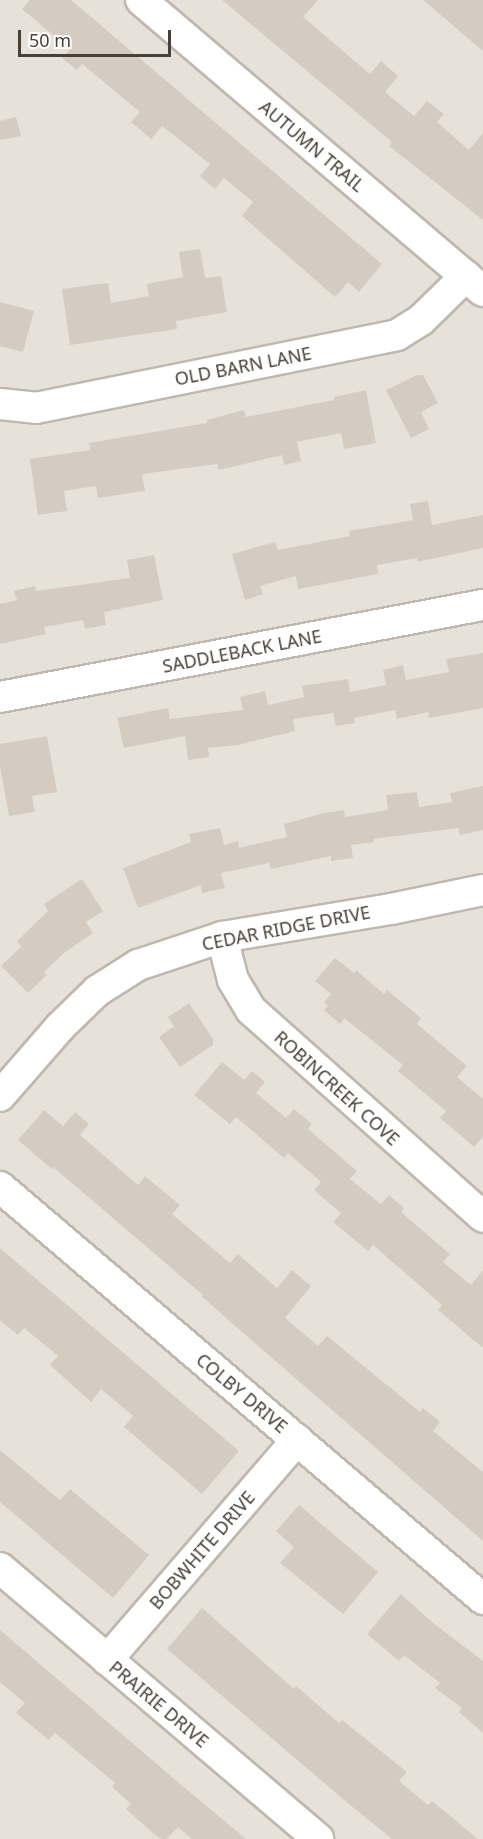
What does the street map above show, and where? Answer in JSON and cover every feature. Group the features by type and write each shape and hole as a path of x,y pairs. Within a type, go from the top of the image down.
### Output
{"street":[{"name":"AUTUMN TRAIL","path":"141,0 474,284"},
{"name":"OLD BARN LANE","path":"0,404 36,408 397,335 474,284"},
{"name":"SADDLEBACK LANE","path":"0,697 483,605"},
{"name":"CEDAR RIDGE DRIVE","path":"0,1096 60,1027 97,992 138,965 222,937 483,890"},
{"name":"ROBINCREEK COVE","path":"222,937 233,980 251,1011 483,1217"},
{"name":"COLBY DRIVE","path":"0,1187 483,1599"},
{"name":"BOBWHITE DRIVE","path":"107,1660 297,1440"},
{"name":"PRAIRIE DRIVE","path":"0,1568 318,1839"}],"shaded area":[{"path":"0,0 483,0 483,1839 0,1839"}],"building":[{"path":"30,0 71,0 382,264 359,292 348,282 335,297 242,216 253,202 224,178 215,189 200,176 210,164 162,126 151,139 131,122 140,112 82,64 77,70 62,58 70,49 22,9"},
{"path":"222,0 318,0 303,17 370,74 381,61 398,76 385,92 414,116 427,101 444,114 437,122 469,150 483,133 483,220 389,146 392,142"},
{"path":"423,0 483,0 483,51"},
{"path":"16,117 21,136 0,140 0,121"},
{"path":"200,249 205,278 221,276 227,312 176,321 177,329 70,345 62,289 108,283 111,303 149,296 147,284 183,277 179,252"},
{"path":"0,302 34,311 23,352 0,346"},
{"path":"417,375 423,375 438,403 421,412 429,429 411,438 386,390"},
{"path":"366,390 376,443 344,449 341,433 297,442 301,461 284,465 282,455 219,470 217,464 142,474 145,491 98,498 96,486 64,491 67,511 38,515 30,459 90,450 89,443 207,423 207,420 244,410 246,417 334,400 334,397"},
{"path":"428,501 432,525 483,515 483,548 417,562 417,558 377,565 378,574 298,589 296,576 260,586 263,594 245,600 232,554 275,542 278,550 350,536 349,531 413,520 410,504"},
{"path":"154,555 163,600 104,612 106,625 85,629 83,620 44,627 46,634 0,644 0,604 17,600 14,591 35,586 36,591 130,578 127,560"},
{"path":"483,653 483,708 429,718 428,712 397,719 395,710 354,718 355,723 336,726 333,713 293,719 295,731 238,745 208,748 209,757 188,760 185,736 124,748 117,718 168,708 170,719 243,710 240,697 265,691 268,705 304,697 302,686 348,679 350,692 386,685 383,670 403,665 406,680 449,672 446,659"},
{"path":"47,736 57,792 32,796 35,812 9,816 0,766 0,744"},
{"path":"483,786 483,830 460,835 458,828 373,839 374,842 351,845 353,858 331,861 331,856 271,869 269,863 221,873 225,888 202,893 201,885 138,908 123,868 191,842 189,834 220,828 224,845 238,841 239,848 287,837 284,824 324,813 344,810 345,817 388,810 386,795 417,792 419,807 452,802 450,793"},
{"path":"82,879 103,911 86,922 93,933 64,953 44,972 47,975 28,993 1,966 21,947 17,941 48,911 44,904"},
{"path":"335,958 354,973 356,970 384,994 387,990 421,1018 417,1024 467,1066 457,1077 483,1099 483,1137 474,1147 440,1118 446,1111 398,1071 403,1065 344,1018 340,1024 324,1010 328,1006 324,1002 331,994 315,981"},
{"path":"189,1003 213,1039 213,1045 180,1067 159,1037 174,1026 168,1017"},
{"path":"222,1062 244,1080 252,1071 265,1082 256,1093 286,1118 294,1109 312,1124 308,1129 357,1171 350,1179 381,1204 389,1195 404,1208 401,1212 450,1254 443,1262 471,1285 483,1270 483,1348 438,1310 442,1305 373,1245 368,1251 333,1222 341,1213 314,1190 321,1182 288,1153 284,1158 236,1117 230,1124 194,1095"},
{"path":"44,1110 63,1126 75,1112 89,1124 80,1135 138,1185 145,1176 180,1205 172,1214 230,1263 238,1254 277,1288 292,1270 311,1286 285,1318 318,1346 327,1336 420,1412 423,1408 440,1422 433,1431 483,1472 483,1541 201,1296 203,1295 18,1140"},
{"path":"0,1248 239,1451 202,1494 124,1427 133,1416 101,1389 91,1402 50,1365 58,1356 24,1328 18,1335 0,1320"},
{"path":"0,1450 60,1500 70,1489 149,1555 113,1598 0,1502"},
{"path":"299,1505 378,1572 343,1614 280,1563 294,1547 276,1531"},
{"path":"401,1594 432,1622 483,1661 483,1733 459,1712 462,1708 435,1688 440,1683 404,1655 399,1661 367,1634"},
{"path":"202,1608 294,1689 296,1686 339,1723 342,1720 407,1772 399,1781 428,1805 432,1801 478,1839 392,1839 350,1805 167,1649"},
{"path":"0,1630 246,1839 192,1839 178,1827 167,1839 161,1839 154,1834 126,1809 131,1804 112,1787 115,1783 55,1733 49,1740 16,1713 25,1703 0,1682"}]}
